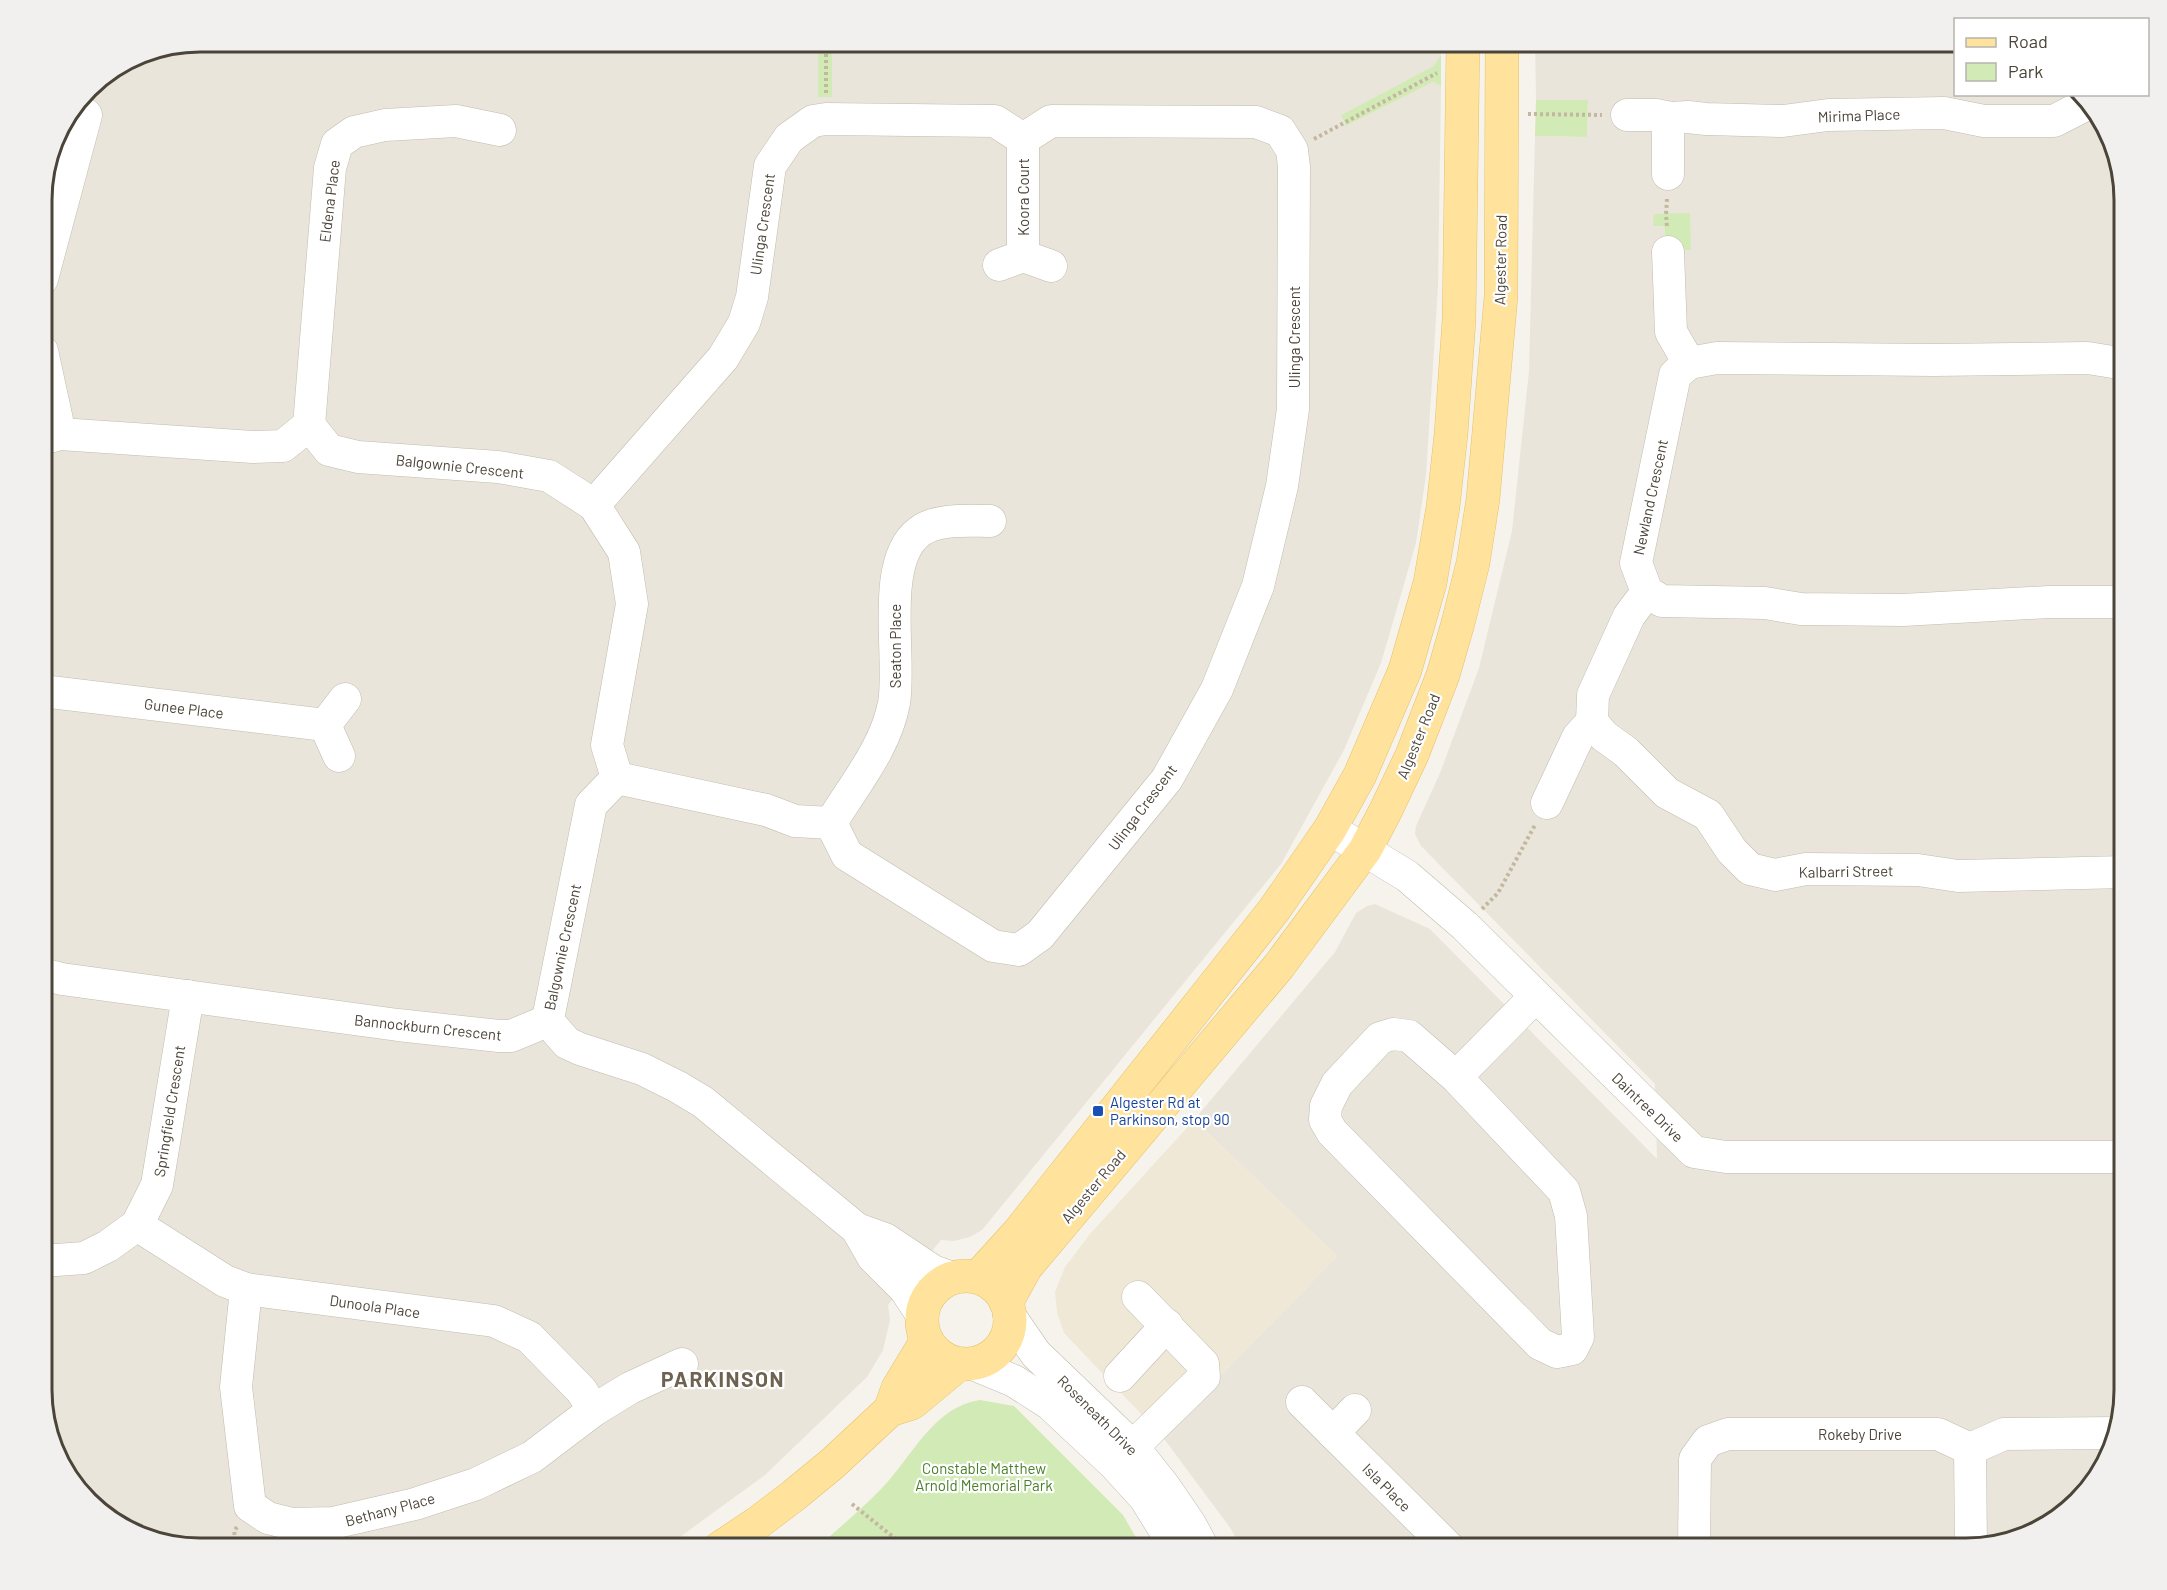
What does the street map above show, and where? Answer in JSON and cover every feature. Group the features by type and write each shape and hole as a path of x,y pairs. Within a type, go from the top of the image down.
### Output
{"main road":[{"name":"Algester Road","path":"965,1278 1018,1233 1274,910 1330,829 1360,775 1405,670 1430,583 1443,507 1451,434 1459,320 1463,52"},
{"name":"Algester Road","path":"1008,1309 1026,1267 1279,966 1365,850 1412,754 1439,685 1458,623 1473,563 1483,499 1501,296 1502,52"},
{"path":"735,1538 832,1464 890,1410 912,1403 966,1364 987,1359 997,1351 1005,1340 1009,1327 1008,1309 994,1287 965,1278 942,1283 933,1291 926,1302 925,1328 890,1410"},
{"path":"925,1328 940,1355 966,1364"}],"street":[{"name":"Mirima Place","path":"1627,115 1783,121 1828,114 1944,113 1984,121 2054,121 2081,107"},
{"path":"53,238 86,115"},
{"path":"1668,174 1668,131 1671,118"},
{"name":"Ulinga Crescent","path":"594,505 723,358 744,323 752,297 770,166 789,138 813,121 826,119 995,121 1023,139"},
{"name":"Eldena Place","path":"309,426 330,168 337,144 354,132 386,125 456,121 500,130"},
{"path":"1023,139 1051,121 1256,122 1280,131 1292,150"},
{"name":"Koora Court","path":"1023,139 1024,262"},
{"name":"Ulinga Crescent","path":"831,823 847,855 993,946 1019,950 1040,935 1167,779 1216,689 1258,586 1282,486 1293,409 1294,167 1292,150"},
{"path":"1668,252 1671,332 1689,363 1717,358 1934,360 2088,358 2114,362"},
{"name":"Newland Crescent","path":"1647,592 1636,563 1675,375 1689,363"},
{"path":"53,437 253,447 283,446 309,426"},
{"name":"Balgownie Crescent","path":"309,426 329,450 358,457 498,467 549,476 594,505 624,552 632,604 607,745 617,778 591,805 547,1024"},
{"name":"Seaton Place","path":"831,823 884,738 894,702 895,591 902,554 919,531 946,521 990,520"},
{"path":"1547,803 1578,737 1592,722 1593,695 1629,616 1647,592 1662,601 1765,603 1801,609 1902,610 2049,602 2114,602"},
{"name":"Gunee Place","path":"53,692 325,725"},
{"path":"339,756 325,725 345,699"},
{"name":"Kalbarri Street","path":"1592,722 1604,736 1626,752 1667,794 1708,815 1732,851 1750,869 1775,875 1806,869 1918,870 1958,876 2114,872"},
{"path":"617,778 766,810 795,821 831,823"},
{"name":"Daintree Drive","path":"1330,829 1407,876 1465,926 1694,1152 1726,1157 2114,1157"},
{"name":"Bannockburn Crescent","path":"53,977 398,1025 499,1036 512,1036 540,1024 547,1024"},
{"name":"Springfield Crescent","path":"53,1260 84,1258 108,1246 137,1225 157,1185 188,996"},
{"path":"1456,1077 1535,997"},
{"path":"547,1024 553,1027 567,1043 642,1069 703,1102 857,1229 885,1239 933,1271 965,1278"},
{"path":"1394,1034 1409,1036 1456,1077 1564,1191 1571,1216 1578,1337 1572,1349 1557,1352 1540,1344 1332,1132 1324,1120 1326,1106 1337,1084 1380,1038 1394,1034"},
{"name":"Dunoola Place","path":"137,1225 225,1281 246,1289 494,1321 530,1337 581,1389 594,1410"},
{"path":"857,1229 873,1257 904,1289 925,1328"},
{"name":"Bethany Place","path":"246,1289 236,1387 250,1506 268,1518 292,1524 333,1524 415,1504 476,1484 532,1457 594,1410 630,1388 682,1364"},
{"path":"1123,1455 1204,1377 1203,1364 1138,1297"},
{"name":"Roseneath Drive","path":"1008,1309 1036,1354 1123,1455 1145,1498 1170,1538"},
{"path":"1120,1376 1167,1325"},
{"name":"Roseneath Drive","path":"966,1364 1014,1381 1123,1455 1170,1496 1197,1538"},
{"name":"Isla Place","path":"1302,1402 1433,1538"},
{"path":"1333,1432 1355,1410"},
{"path":"1971,1538 1970,1449 2004,1434 2108,1433"},
{"name":"Rokeby Drive","path":"1694,1538 1695,1459 1708,1441 1718,1437 1728,1434 1938,1434 1970,1449"}],"path":[{"path":"826,52 826,119"},
{"path":"1292,150 1437,73"},
{"path":"1521,114 1627,115"},
{"path":"1668,174 1672,176 1666,215 1672,251 1668,252"},
{"path":"1465,926 1498,893 1547,803"},
{"path":"852,1504 894,1538"}],"shaded area":[{"path":"201,52 818,52 818,96 832,97 832,52 1441,52 1435,66 1341,115 1346,126 1433,82 1441,86 1438,287 1426,475 1416,543 1381,663 1344,750 1281,864 982,1230 970,1237 954,1241 941,1240 888,1305 890,1320 883,1350 867,1377 765,1475 678,1538 201,1538 172,1535 135,1522 111,1507 96,1494 72,1463 60,1437 53,1399 53,191 58,163 68,135 89,103 103,89 127,72 172,55"},
{"path":"1535,52 1954,52 1954,96 2071,96 2095,127 2107,153 2114,201 2113,1408 2107,1437 2095,1463 2084,1479 2064,1501 2049,1512 2014,1530 1995,1535 1966,1538 1236,1538 1162,1436 1337,1256 1194,1120 1335,952 1356,913 1367,906 1375,904 1430,929 1657,1159 1655,1084 1421,846 1415,834 1416,826 1440,773 1479,668 1512,531 1529,371 1535,136 1587,137 1588,100 1536,100","holes":["1664,226 1690,250 1667,250"]},
{"path":"1194,1120 1337,1256 1162,1436 1064,1333 1057,1312 1055,1292 1065,1267 1090,1234"}],"green space":[{"path":"818,52 832,52 832,97 818,97"},
{"path":"1441,55 1441,86 1433,82 1346,126 1341,115 1434,66"},
{"path":"1536,100 1588,100 1587,137 1535,136"},
{"path":"1690,213 1691,250 1667,250 1664,226 1653,226 1654,214"},
{"name":"Constable Matthew Arnold Memorial Park","path":"980,1400 1014,1406 1123,1515 1136,1538 828,1538 882,1488 936,1423 949,1412"}],"place":[{"name":"Algester Rd at Parkinson, stop 90","path":"1098,1111"}],"district":[{"name":"PARKINSON","path":"723,1378"}]}
